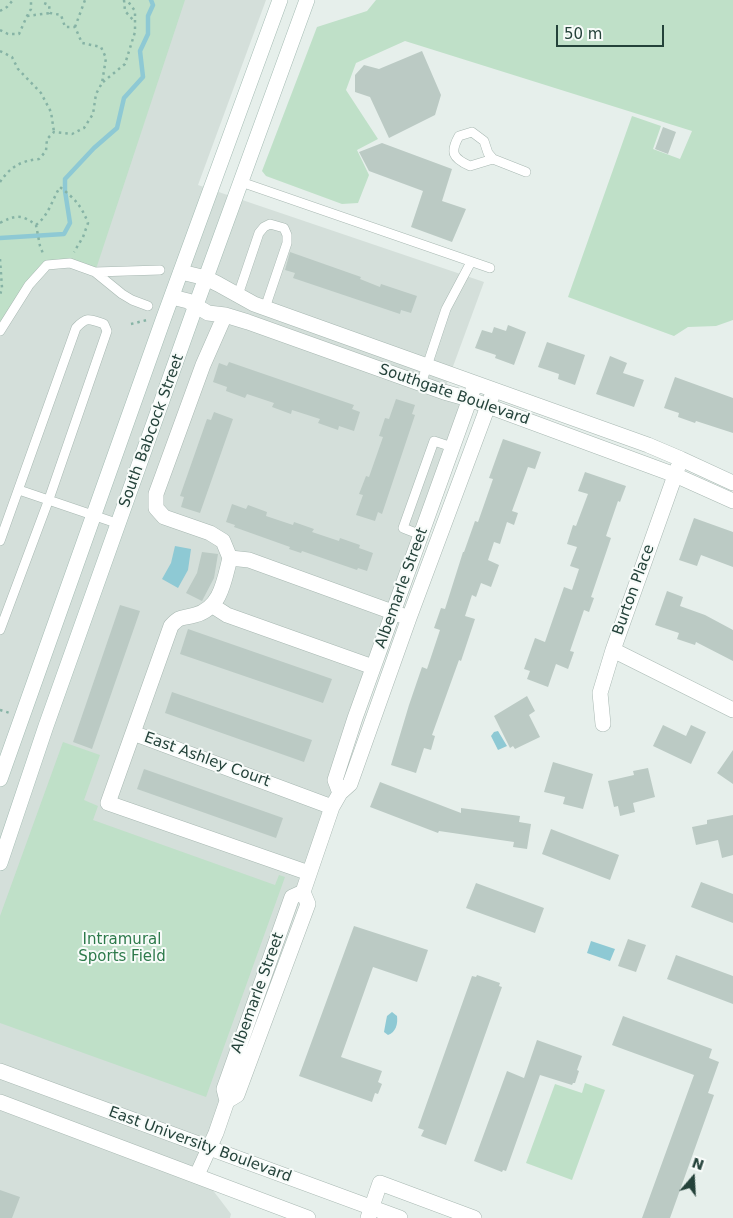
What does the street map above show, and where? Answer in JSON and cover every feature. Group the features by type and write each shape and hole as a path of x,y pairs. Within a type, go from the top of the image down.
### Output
{"street":[{"name":"South Babcock Street","path":"0,863 46,726 307,0"},
{"name":"South Babcock Street","path":"0,779 278,6"},
{"name":"Southgate Boulevard","path":"181,272 206,278 254,304 681,458 733,483"},
{"name":"Southgate Boulevard","path":"172,297 188,301 208,313 225,315 248,322 421,384 470,399 675,475 733,501"},
{"path":"225,315 203,365 156,494 156,508 164,517 210,533 224,541 230,558 221,590 213,606 227,615 375,664 392,666"},
{"name":"Albemarle Street","path":"340,792 335,780 475,383"},
{"name":"Albemarle Street","path":"197,1175 227,1101 224,1089 292,898 304,892 308,873 332,807 340,792 350,784 408,618 494,390"},
{"path":"452,447 470,453"},
{"name":"Burton Place","path":"603,724 600,693 613,650 681,458"},
{"path":"421,535 438,541"},
{"path":"230,558 248,560 408,618"},
{"name":"East Ashley Court","path":"213,606 196,615 179,618 171,626 133,733 332,807"},
{"path":"613,650 733,710"},
{"path":"352,730 368,736"},
{"path":"133,733 108,803 308,873"},
{"name":"East University Boulevard","path":"0,1071 209,1149 370,1213 400,1218"},
{"name":"East University Boulevard","path":"0,1102 308,1218"},
{"path":"370,1213 380,1183 474,1218"}],"lane":[{"path":"493,159 470,166 460,162 455,157 453,147 459,136 472,132 484,142 488,153 493,159 526,172"},
{"path":"241,182 490,268"},
{"path":"238,295 259,233 270,224 284,228 288,235 287,243 265,308"},
{"path":"421,384 446,309 471,262"},
{"path":"0,331 29,285 47,265 70,263 95,272 122,294 148,306"},
{"path":"95,272 160,270"},
{"path":"0,541 76,328 83,320 89,319 104,324 107,331 49,499 0,630"},
{"path":"19,490 118,524"}],"path":[{"path":"0,11 13,0"},
{"path":"0,30 8,34 19,34 31,9 31,0"},
{"path":"43,0 44,3 49,5 50,13"},
{"path":"54,132 72,134 84,128 92,114 96,94 102,83 106,58 101,46 82,43 75,27 85,0"},
{"path":"102,83 126,64 135,32 134,11 125,0"},
{"path":"125,0 125,11 135,22"},
{"path":"27,16 50,13 62,15 65,27 75,27"},
{"path":"0,51 12,57 18,69 41,93 51,112 54,132"},
{"path":"0,182 16,164 25,160 39,159 46,151 47,139 54,132"},
{"path":"37,226 45,219 60,187 77,201 88,223 70,263"},
{"path":"0,223 12,217 28,219 37,226 40,244"},
{"path":"0,259 2,288 0,295"},
{"path":"131,324 147,320"}],"shaded area":[{"path":"0,0 266,0 198,185 484,282 444,391 476,403 387,654 378,670 363,720 202,1176 231,1214 230,1218 0,1218"}],"green space":[{"path":"0,0 185,0 95,272 70,263 47,265 0,331"},
{"path":"376,0 733,0 733,320 716,326 688,327 674,336 568,297 632,116 661,126 653,149 680,159 692,131 405,41 356,63 346,90 378,139 357,150 369,175 358,203 342,204 266,176 262,171 317,27 367,11"},
{"name":"Intramural Sports Field","path":"63,742 100,755 84,800 98,806 93,820 275,885 279,875 285,877 206,1097 0,1023 0,916"},
{"path":"585,1083 605,1090 572,1180 526,1163 555,1084 582,1093"}],"water":[{"path":"175,546 191,549 188,570 178,588 162,579 171,563"},
{"path":"498,731 507,746 498,750 491,736 494,732"},
{"path":"591,941 615,949 610,961 587,953"},
{"path":"392,1012 397,1016 397,1025 395,1030 388,1035 384,1030 387,1016"}],"building":[{"path":"422,51 441,95 435,115 389,138 370,97 355,92 355,75 364,65 379,69"},
{"path":"663,127 676,132 668,154 655,149"},
{"path":"382,143 452,169 442,201 466,209 452,242 411,227 423,191 369,171 359,152"},
{"path":"290,252 361,277 360,279 380,287 381,284 417,296 411,313 401,310 400,314 293,278 295,273 285,270"},
{"path":"508,325 526,332 514,365 495,358 496,355 475,348 482,330 492,333 494,327 506,331"},
{"path":"547,342 585,355 575,385 558,379 559,374 538,367"},
{"path":"610,356 627,363 623,373 644,380 634,407 596,394"},
{"path":"229,362 354,405 352,409 360,412 354,431 339,426 338,430 318,423 320,419 292,410 291,414 272,407 274,403 247,394 245,398 226,391 227,387 213,382 219,363 227,366"},
{"path":"675,377 733,398 733,433 678,417 679,413 664,408"},
{"path":"396,399 415,405 412,414 415,415 382,514 378,512 375,521 356,515 363,495 359,494 366,476 369,477 383,437 379,436 385,418 389,419"},
{"path":"214,412 233,419 200,513 181,507 184,497 180,496 207,419 211,420"},
{"path":"503,439 541,452 535,469 528,467 512,511 518,513 514,525 507,522 500,544 494,542 488,560 499,565 491,587 481,583 476,597 472,595 465,616 475,619 432,735 435,736 431,750 424,748 416,773 391,765 422,667 427,669 440,630 434,628 441,608 445,609 475,521 478,522 493,479 489,478"},
{"path":"585,472 626,486 620,502 618,501 606,536 611,538 591,597 594,598 589,612 584,610 570,651 574,652 568,669 556,664 548,687 527,679 530,671 524,669 535,638 545,642 564,587 572,590 579,569 570,566 577,547 567,544 573,525 576,526 588,494 578,491"},
{"path":"232,504 246,509 248,505 267,512 266,516 293,525 294,522 314,529 312,532 339,541 340,538 360,545 359,548 373,553 367,571 358,568 357,570 302,551 301,553 289,549 290,547 234,527 235,525 226,522"},
{"path":"694,518 733,532 733,567 701,555 697,566 679,560"},
{"path":"202,552 218,554 214,578 202,601 186,593 197,573"},
{"path":"667,591 683,597 680,606 705,615 733,630 733,661 696,642 695,645 677,639 679,633 655,625"},
{"path":"120,605 140,611 92,749 73,742"},
{"path":"188,629 332,679 323,703 180,654"},
{"path":"172,692 312,740 304,762 165,713"},
{"path":"527,696 535,711 529,715 540,737 515,749 513,746 510,748 494,716"},
{"path":"663,725 686,736 691,725 706,732 691,764 653,746"},
{"path":"733,750 733,784 717,773"},
{"path":"553,762 593,774 583,809 563,804 565,797 544,792"},
{"path":"648,768 655,797 633,803 635,812 620,816 618,806 614,807 608,781 634,775 633,771"},
{"path":"144,769 283,818 276,838 137,789"},
{"path":"380,782 461,813 461,808 520,816 519,822 531,824 527,849 513,847 514,842 439,831 438,833 370,807"},
{"path":"733,815 733,855 722,858 718,840 696,845 692,827 707,824 707,820"},
{"path":"551,829 619,855 610,880 542,854"},
{"path":"701,882 733,894 733,923 691,907"},
{"path":"476,883 544,908 535,933 466,908"},
{"path":"354,926 428,950 417,982 373,967 341,1057 382,1071 378,1082 382,1084 378,1094 375,1093 372,1102 299,1076"},
{"path":"628,939 646,945 636,972 618,966"},
{"path":"676,955 733,976 733,1004 667,979"},
{"path":"477,975 500,983 499,986 502,987 446,1145 421,1136 424,1130 418,1128 472,976 476,977"},
{"path":"623,1016 712,1049 709,1058 719,1062 708,1093 714,1095 670,1218 642,1218 694,1075 612,1045"},
{"path":"537,1040 582,1056 577,1070 579,1071 575,1083 572,1085 540,1075 506,1171 503,1170 502,1172 474,1161 507,1071 524,1078"},
{"path":"0,1190 20,1197 12,1218 0,1218"}],"waterway":[{"path":"0,238 64,234 70,223 65,179 94,148 117,128 124,98 143,77 140,51 148,34 148,16 153,5 151,0"}]}
